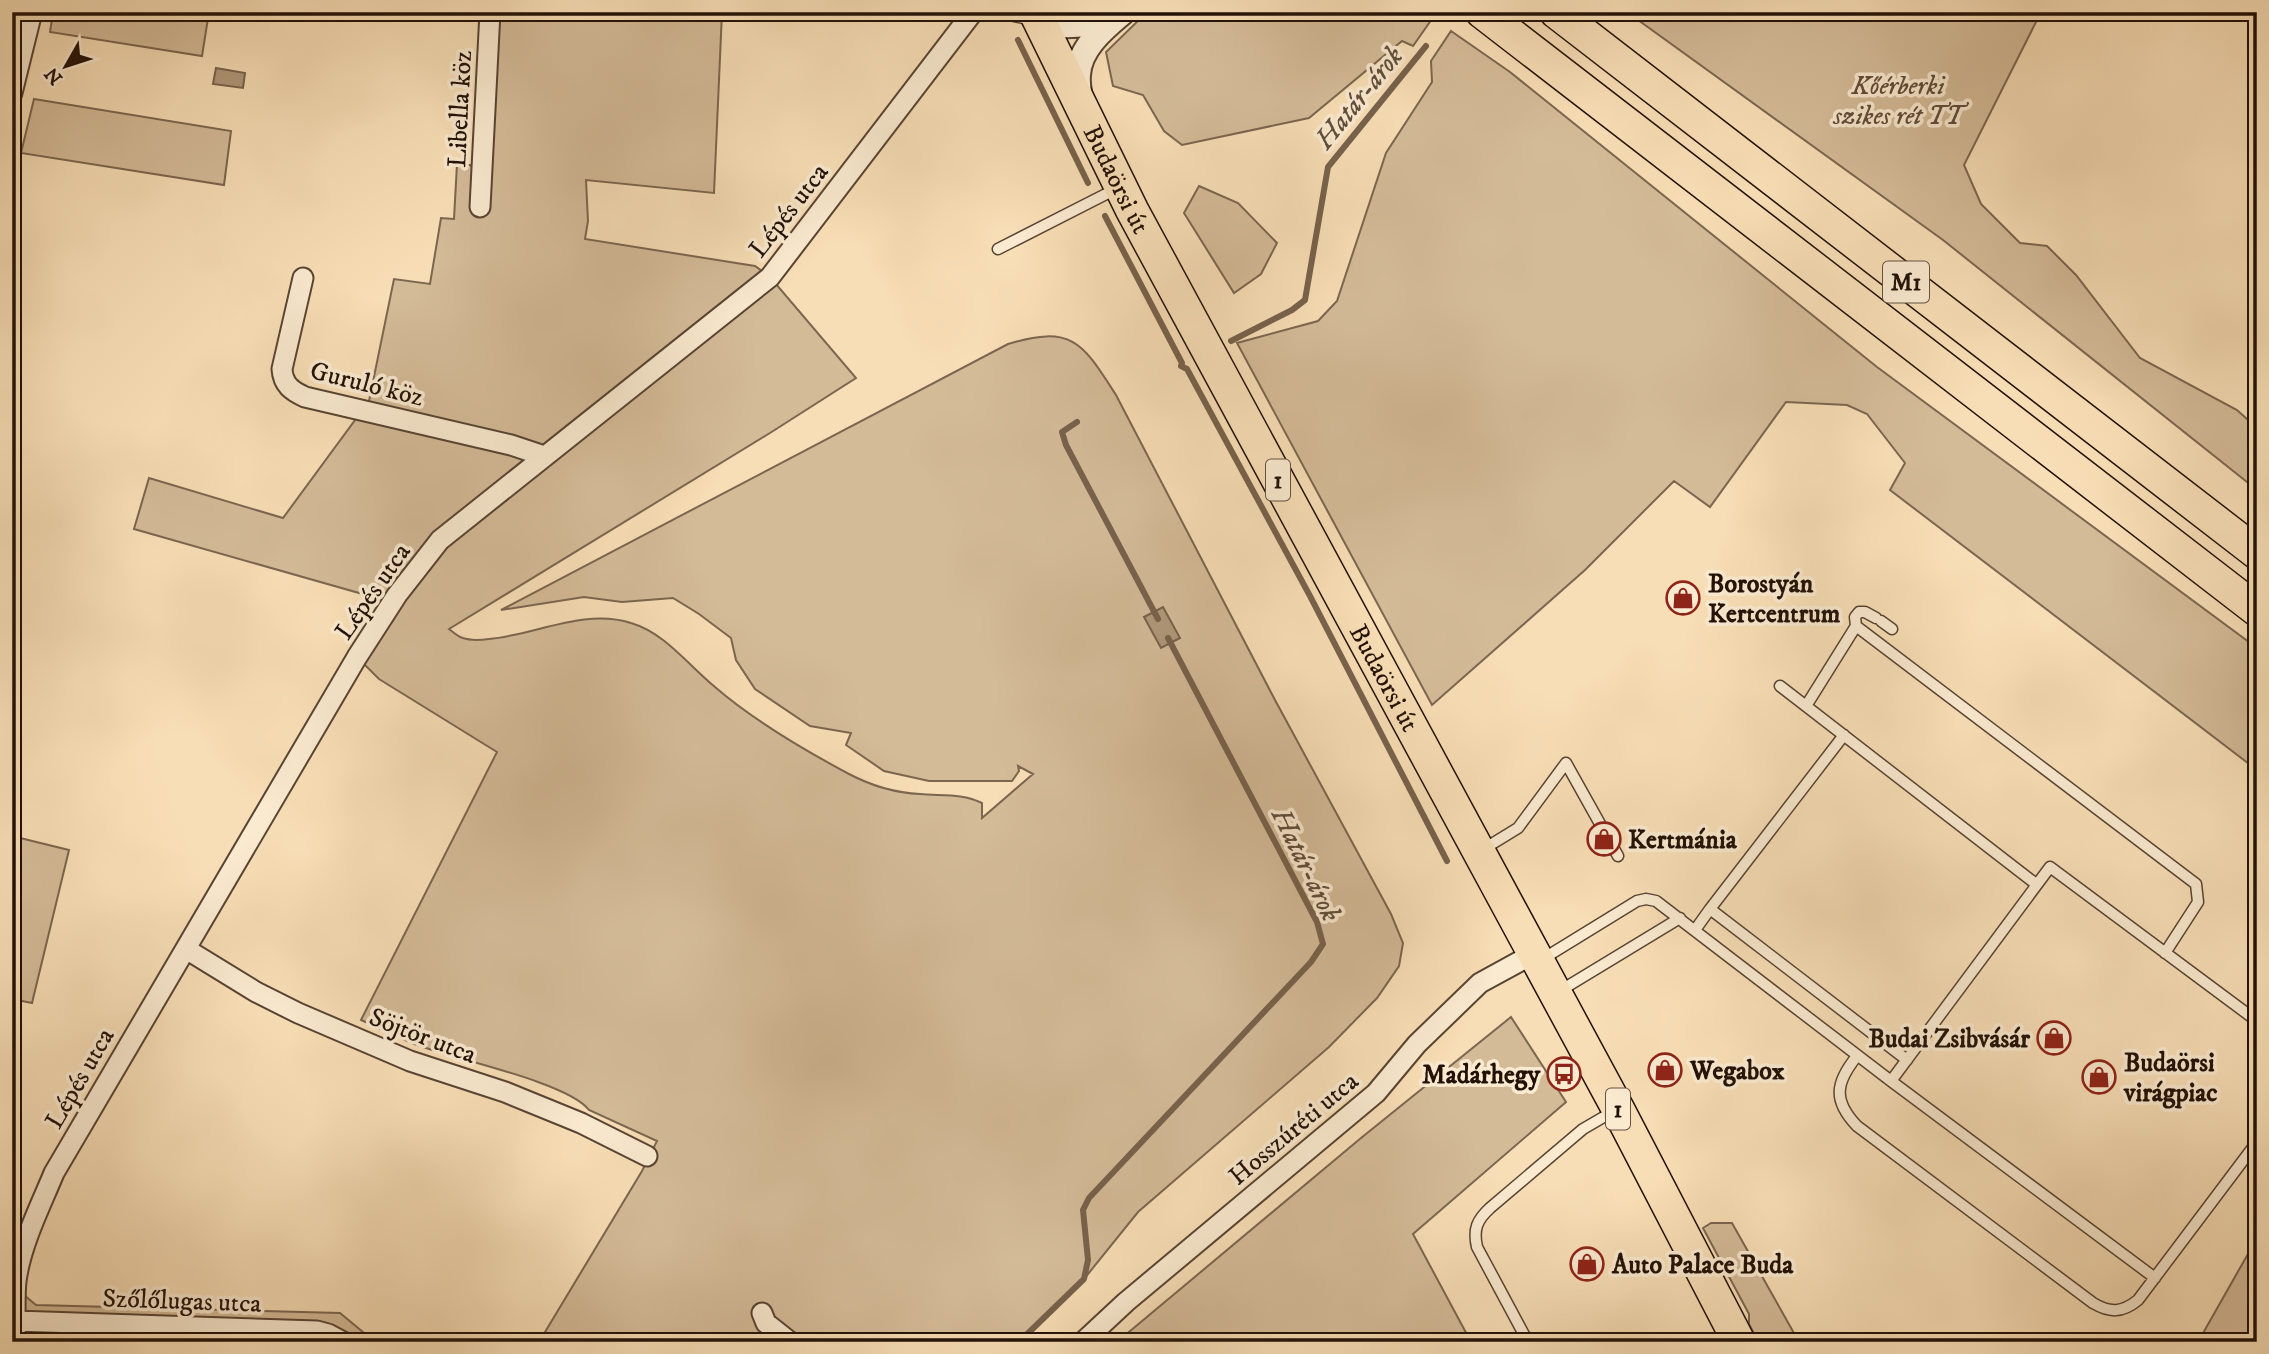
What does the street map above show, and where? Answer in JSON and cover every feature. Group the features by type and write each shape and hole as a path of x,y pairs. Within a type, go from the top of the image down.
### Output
{"main road":[{"name":"M1","path":"1482,12 2257,610"},
{"name":"M1","path":"1556,12 2257,552"},
{"name":"Budaörsi út","path":"1038,17 1121,187 1618,1109 1739,1342"},
{"path":"2157,534 2219,596 2257,628"}],"street":[{"path":"12,93 32,12"},
{"name":"Libella köz","path":"480,207 490,12"},
{"name":"Lépés utca","path":"15,1342 16,1261 54,1173 357,657 397,595 440,540 770,277 973,12"},
{"path":"1038,17 1060,26 1081,26 1123,12"},
{"path":"1080,106 1077,74 1085,55 1096,35 1123,12"},
{"name":"Guruló köz","path":"303,278 282,369 285,383 293,392 511,445 544,456"},
{"name":"Söjtör utca","path":"186,948 256,992 298,1013 410,1061 505,1092 581,1123 647,1156"},
{"name":"Hosszúréti utca","path":"1083,1342 1126,1302 1376,1093 1417,1044 1480,983 1505,968 1535,958"},
{"path":"762,1313 766,1323 790,1342"},
{"name":"Szőlőlugas utca","path":"16,1321 317,1331 343,1342"}],"lane":[{"path":"996,12 1038,17"},
{"path":"998,249 1121,187"},
{"path":"1806,706 1856,626 1855,617 1859,612 1865,612 1892,628"},
{"path":"1856,626 2196,884 2198,902 2165,953"},
{"path":"1780,686 2036,884"},
{"path":"1695,930 1844,735"},
{"path":"1479,852 1518,828 1566,762 1618,856"},
{"path":"1891,1081 2049,867 2257,1021"},
{"path":"1535,958 1637,901 1656,901 1857,1056 2155,1278"},
{"path":"1710,909 1907,1060"},
{"path":"1555,994 1680,918"},
{"path":"1857,1056 1839,1086 1843,1109 1850,1119 2101,1308 2110,1311 2130,1306 2155,1278 2257,1142"},
{"path":"1528,1342 1477,1247 1474,1232 1480,1217 1547,1159 1583,1129 1618,1109"}],"green space":[{"path":"53,12 209,12 202,56 50,32"},
{"path":"490,12 722,12 714,193 586,180 588,221 585,239 755,266 770,277 856,378 449,629 469,640 479,640 506,637 578,620 613,619 631,623 655,634 746,711 832,765 866,782 893,790 959,796 974,800 982,803 982,818 1033,774 1018,766 1019,771 1012,781 929,781 884,771 846,745 851,733 810,726 755,689 736,660 731,638 673,598 622,602 584,597 501,610 1008,344 1048,336 1062,338 1084,351 1116,395 1275,700 1391,914 1403,943 1399,966 1377,998 1329,1047 1138,1212 1084,1279 1019,1342 539,1342 642,1171 657,1141 589,1110 559,1090 420,1046 361,1020 497,752 379,679 357,657 388,607 366,595 134,529 149,478 283,518 369,401 394,279 430,284 441,218 454,219 457,164 470,165 481,174"},
{"path":"1147,12 1428,12 1434,16 1413,46 1402,41 1309,118 1182,145 1164,131 1143,95 1113,86 1106,52"},
{"name":"Kőérberki szikes rét TT","path":"1627,12 2041,12 1964,165 1981,204 2020,243 2047,246 2076,275 2140,358 2237,410 2257,428 2257,490 1943,240"},
{"path":"1451,31 1510,72 1877,367 2257,648 2257,770 1890,490 1905,463 1867,414 1847,405 1786,402 1710,507 1674,481 1585,570 1432,705 1237,343 1318,321 1337,301 1386,153 1432,82 1431,61"},
{"path":"34,99 231,131 224,185 21,153"},
{"path":"1199,186 1238,203 1277,243 1261,274 1234,293 1184,213"},
{"path":"12,836 69,850 32,1003 12,999"},
{"path":"1511,1017 1566,1102 1413,1234 1471,1342 1117,1342 1361,1138"},
{"path":"1711,1223 1732,1223 1799,1342 1758,1342 1749,1324 1749,1314 1703,1228"},
{"path":"2257,1238 2257,1342 2198,1342"},
{"path":"12,1285 36,1305 340,1313 375,1342 12,1342"}],"shaded area":[{"path":"216,68 245,73 243,88 213,84"},
{"path":"1163,607 1180,638 1161,648 1144,617"}],"waterway":[{"path":"1018,40 1088,183"},
{"name":"Határ-árok","path":"1231,341 1292,310 1305,300 1328,167 1426,46"},
{"path":"1105,216 1182,363 1181,366 1187,369 1310,596 1447,861"},
{"name":"Határ-árok","path":"1077,422 1062,432 1066,445 1158,619"},
{"name":"Határ-árok","path":"1019,1342 1084,1279 1088,1260 1083,1210 1089,1198 1311,962 1323,944 1317,922 1168,638"}],"place":[{"name":"Borostyán Kertcentrum","path":"1683,598"},
{"name":"Kertmánia","path":"1604,839"},
{"name":"Budai Zsibvásár","path":"2054,1038"},
{"name":"Wegabox","path":"1665,1070"},
{"name":"Madárhegy","path":"1564,1074"},
{"name":"Budaörsi virágpiac","path":"2099,1077"},
{"name":"Auto Palace Buda","path":"1587,1264"}]}
